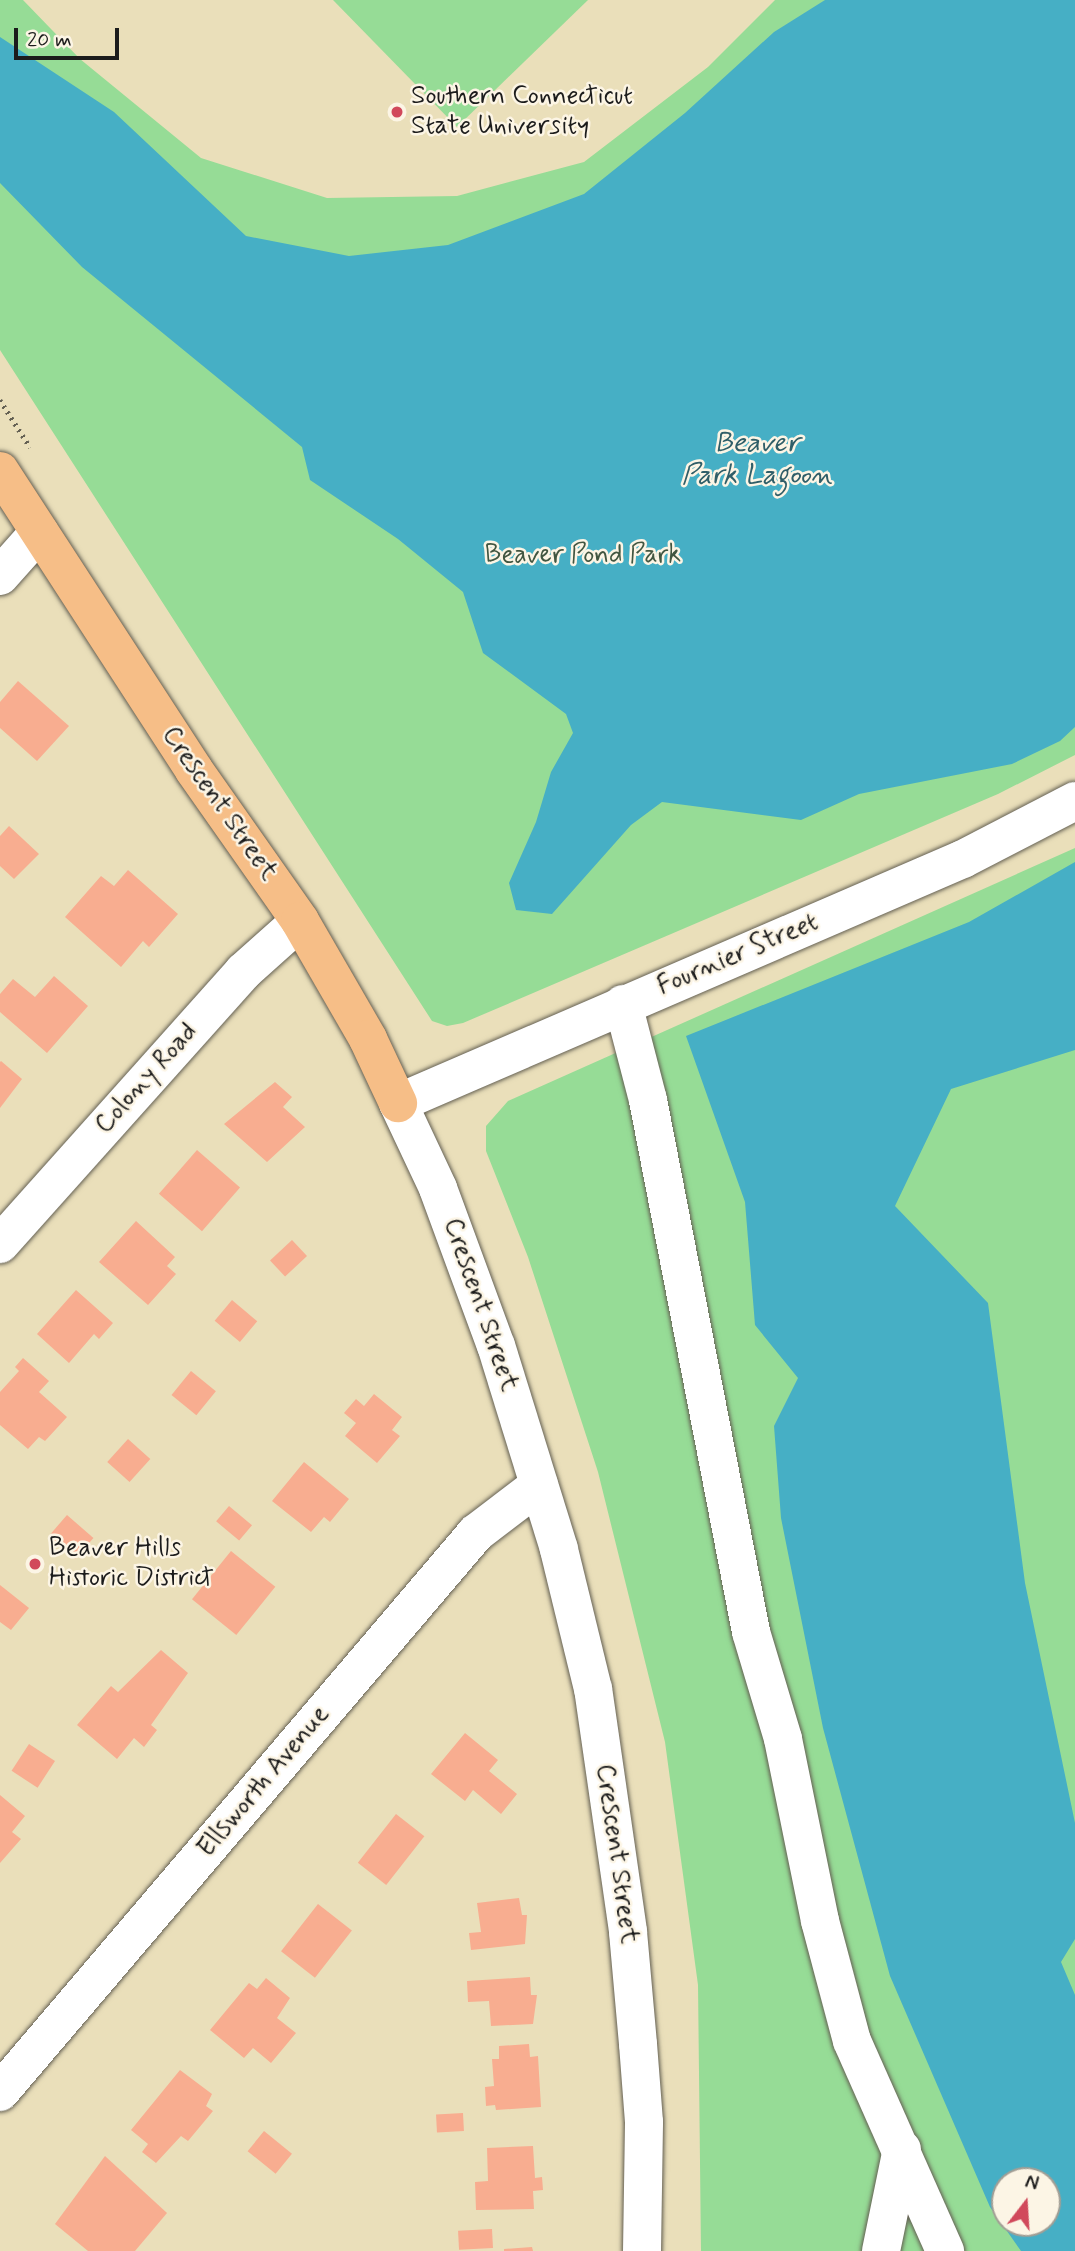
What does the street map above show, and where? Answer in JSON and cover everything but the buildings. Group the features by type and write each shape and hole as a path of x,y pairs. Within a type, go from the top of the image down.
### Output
{"main road":[{"name":"Crescent Street","path":"0,471 194,770 300,921 368,1039 397,1103"}],"street":[{"path":"0,576 39,532"},
{"name":"Fournier Street","path":"397,1103 962,859 1075,801"},
{"name":"Colony Road","path":"0,1244 243,972 300,921"},
{"path":"623,1004 648,1100 751,1632 783,1740 820,1921 852,2041 945,2251"},
{"name":"Crescent Street","path":"397,1103 438,1188 496,1346 539,1485 593,1689 615,1834 644,2122 642,2251"},
{"name":"Ellsworth Avenue","path":"0,2092 476,1533 539,1485"},
{"path":"881,2251 902,2149"}],"green space":[{"name":"Beaver Park Lagoon","path":"0,0 23,0 80,59 201,158 327,198 457,196 584,162 708,67 775,0 1075,0 1075,755 998,794 463,1023 447,1026 432,1021 0,350"},
{"path":"333,0 588,0 457,127"},
{"path":"1075,848 1075,2251 701,2251 698,1985 665,1742 598,1472 528,1257 486,1151 486,1126 508,1101"}],"water":[{"name":"Beaver Park Lagoon","path":"825,0 1075,0 1075,727 1060,741 1012,764 859,794 801,820 662,802 631,825 552,914 516,910 509,883 536,822 551,772 573,733 566,714 483,653 463,592 398,539 310,480 302,447 82,267 0,183 0,37 114,112 246,236 349,256 448,245 584,194 685,113 774,32"},
{"path":"1075,862 1075,1050 951,1089 895,1206 988,1303 1025,1583 1075,1823 1075,1939 1061,1962 1075,1995 1075,2251 1021,2251 1011,2237 1061,2237 1061,2167 991,2167 990,2207 890,1976 823,1728 781,1518 774,1426 798,1378 755,1325 745,1202 686,1036 969,922"}],"place":[{"name":"Southern Connecticut State University","path":"397,112"},
{"name":"Beaver Hills Historic District","path":"35,1564"}],"park label":[{"name":"Beaver Pond Park","path":"583,556"}]}
